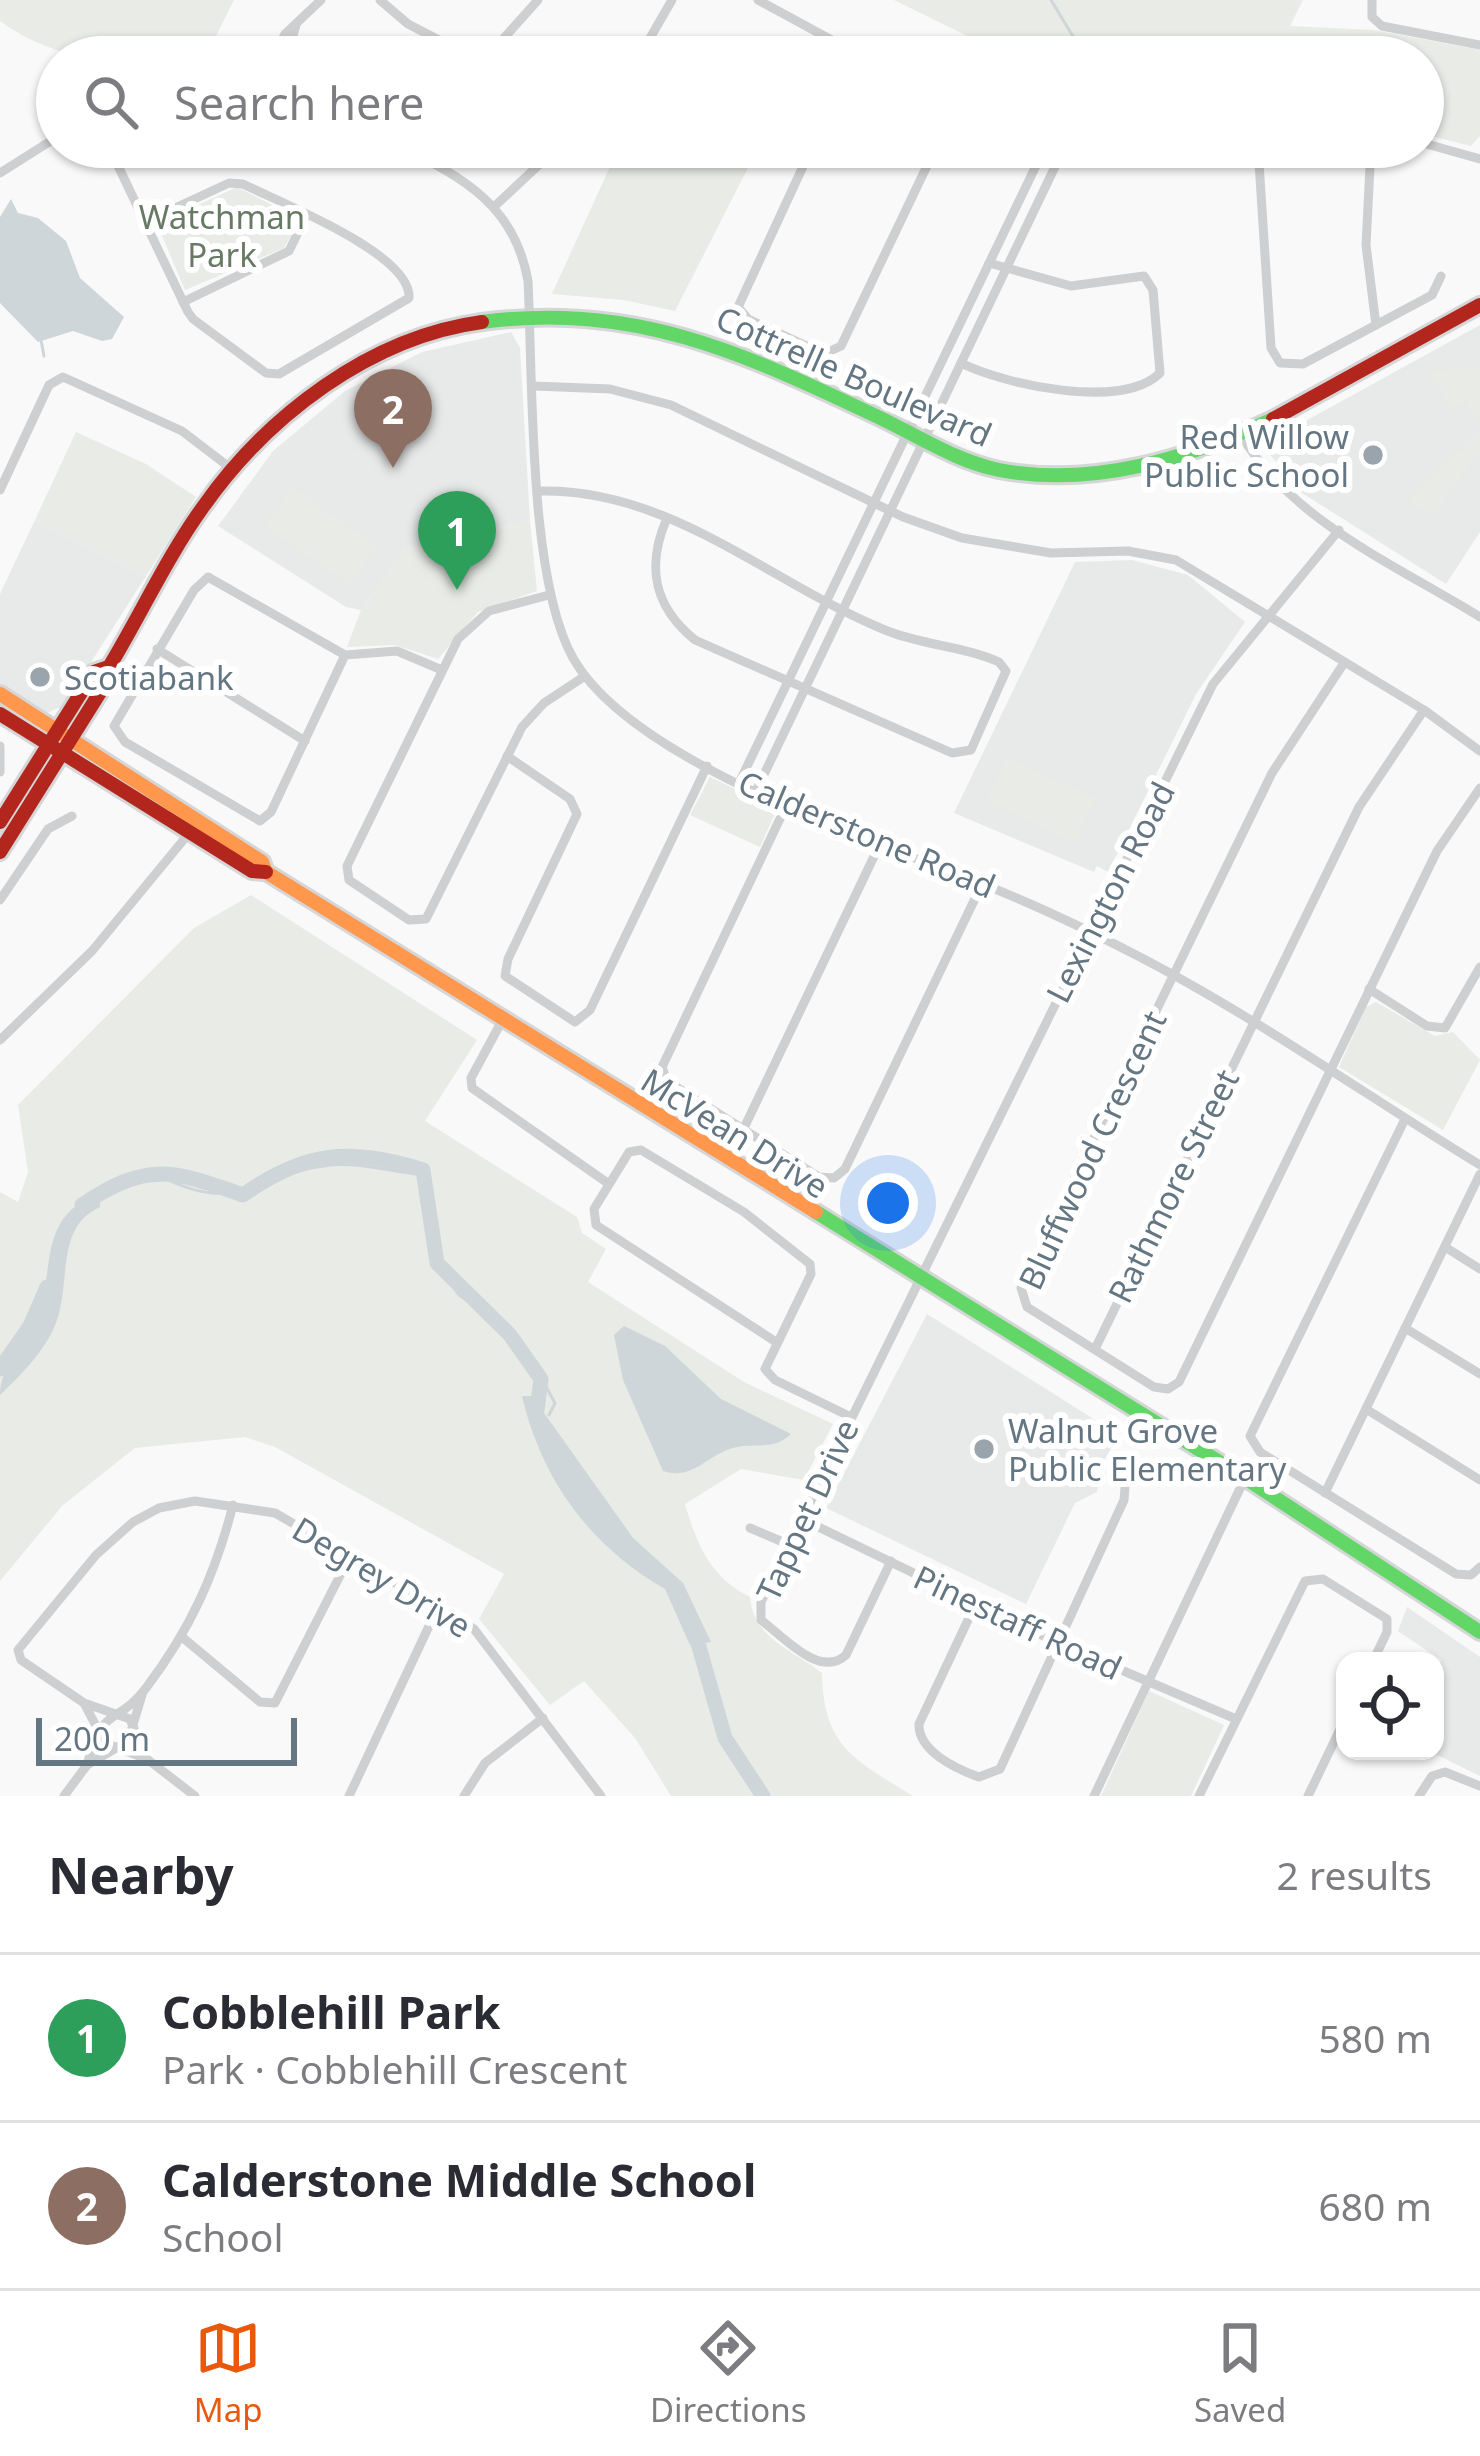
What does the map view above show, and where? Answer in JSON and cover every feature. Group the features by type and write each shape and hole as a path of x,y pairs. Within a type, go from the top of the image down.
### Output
{"main road":[{"name":"Cottrelle Boulevard","path":"0,822 109,678 109,667 206,504 233,470 295,409 360,364 453,326 530,314 605,315 693,333 925,441 999,470 1080,474 1160,465 1241,435 1480,305"},
{"name":"McVean Drive","path":"0,694 262,862 266,872"},
{"name":"McVean Drive","path":"0,714 252,871 266,872 1245,1478 1480,1632"},
{"name":"Cottrelle Boulevard","path":"0,852 55,748"}],"street":[{"path":"288,36 321,0"},
{"path":"380,0 432,36"},
{"path":"506,36 538,0"},
{"path":"652,36 672,0"},
{"path":"758,0 822,36"},
{"path":"1372,0 1372,17 1382,26 1436,36"},
{"path":"293,36 296,25"},
{"path":"1444,37 1480,44"},
{"path":"1444,149 1480,159"},
{"path":"0,173 36,150"},
{"path":"120,168 145,222 183,302 211,338 275,375 409,298 403,274 383,256 236,182 145,222"},
{"path":"443,168 496,205 536,168"},
{"path":"803,168 738,307 748,320 828,354 841,346 926,168"},
{"path":"740,781 1036,168"},
{"path":"757,789 1053,168"},
{"path":"1258,168 1259,230 1275,357 1294,367 1432,295 1441,276"},
{"path":"1370,168 1366,245 1376,326"},
{"name":"Calderstone Road","path":"496,205 523,256 549,595 562,637 585,676 632,725 707,766 879,846 982,884 1090,933 1172,976 1480,1165"},
{"path":"183,302 284,254 306,216"},
{"path":"945,355 1014,382 1073,391 1137,385 1160,373 1154,290 1144,276 1071,286 989,263"},
{"path":"0,490 49,386 63,376 182,431 233,470"},
{"path":"534,386 610,389 671,405 940,531 1006,548 1163,556 1195,569 1264,617 1424,710 1480,751"},
{"path":"1241,435 1278,486 1339,530 1479,615"},
{"path":"540,491 604,495 667,518 760,563 826,603 901,636 1004,666 1004,684 974,746 962,754 952,753 705,647 673,618 653,571 667,518"},
{"name":"Lexington Road","path":"919,1280 1214,684 1339,530"},
{"path":"345,655 271,812 255,821 118,736 114,721 198,584 212,577 345,655 401,652 442,670"},
{"path":"549,595 482,615 458,639 347,866 349,880 409,920 426,919 507,755 533,713 585,676"},
{"path":"158,649 305,741"},
{"path":"1172,976 1281,755 1344,663"},
{"name":"Rathmore Street","path":"1095,1349 1359,807 1424,710"},
{"path":"0,746 0,772"},
{"path":"507,755 570,799 577,814 508,958 505,976 575,1022 590,1010 707,766"},
{"path":"1329,1071 1446,836 1480,788"},
{"path":"787,804 662,1063 667,1081 819,1177 840,1174 982,884"},
{"path":"0,900 48,829 72,816"},
{"path":"0,1040 92,951 190,832"},
{"path":"743,1130 879,846"},
{"path":"1369,989 1427,1025 1445,1028 1480,967"},
{"name":"Bluffwood Crescent","path":"1172,976 1021,1291 1027,1307 1154,1387 1168,1389 1179,1382 1329,1071"},
{"path":"503,1019 471,1078 472,1088 609,1184"},
{"path":"1405,1119 1250,1436 1260,1452 1456,1574 1471,1575 1480,1567"},
{"path":"776,1342 599,1229 593,1209 629,1153 641,1150 744,1212 804,1257 811,1274 765,1364 770,1378 850,1417"},
{"path":"1325,1493 1480,1174"},
{"path":"1445,1247 1480,1269"},
{"name":"Tappet Drive","path":"890,1562 846,1655 835,1664 821,1664 761,1620 758,1612 919,1280"},
{"path":"1405,1328 1480,1374"},
{"path":"1366,1409 1480,1480"},
{"path":"976,1603 919,1724 926,1747 971,1775 1000,1769 1124,1500 1126,1474"},
{"path":"1094,1796 1245,1478"},
{"name":"Degrey Drive","path":"115,1712 84,1703 21,1660 18,1650 96,1555 134,1522 159,1508 195,1501 233,1505 275,1514 351,1554 488,1643 601,1796"},
{"path":"87,1765 128,1741 142,1695 182,1637 220,1560 233,1505"},
{"name":"Pinestaff Road","path":"802,1520 1058,1642 1236,1719"},
{"path":"750,1528 790,1545"},
{"path":"182,1637 263,1704 275,1703 351,1554"},
{"path":"1199,1796 1305,1581 1323,1579 1387,1619 1388,1632 1378,1652"},
{"path":"349,1796 438,1607"},
{"path":"64,1796 87,1765 99,1729 142,1695"},
{"name":"Degrey Drive","path":"84,1703 99,1729"},
{"path":"115,1712 130,1719 147,1759"},
{"path":"464,1796 485,1762 543,1718"},
{"path":"99,1729 105,1743 147,1759 195,1796"},
{"path":"1308,1796 1336,1738"},
{"path":"1420,1796 1432,1776 1445,1772 1480,1786"}],"shaded area":[{"path":"11,199 18,213 38,218 66,241 80,278 124,317 112,339 102,341 73,331 38,342 0,303 0,217"},
{"name":"Red Willow Public School","path":"1480,325 1480,532 1446,584 1302,493 1262,445"},
{"path":"511,332 520,348 530,521 405,549 361,610 346,607 218,526 273,451 345,391 422,352"},
{"path":"35,520 146,576 63,706 47,713 0,684 0,594"},
{"path":"1132,560 1188,575 1245,622 1196,694 1108,872 1097,866 1094,872 954,813 1075,562"},
{"path":"92,1196 100,1197 100,1207 86,1216 71,1240 54,1328 34,1359 0,1395 4,1374 38,1321 55,1234 63,1219"},
{"name":"Walnut Grove Public Elementary","path":"927,1314 1119,1435 1102,1464 1097,1492 1075,1503 1026,1604 826,1508"},
{"path":"624,1326 665,1346 721,1399 791,1434 769,1445 727,1450 689,1471 663,1471 623,1380 614,1335"},
{"path":"522,1396 532,1396 633,1538 683,1583 711,1642 690,1645 665,1589 615,1554 574,1509 543,1457"},
{"path":"1407,1607 1480,1657 1480,1776 1444,1758 1444,1652 1429,1652 1398,1631"}],"green space":[{"path":"0,0 234,0 216,36 36,36 36,42 0,21"},
{"path":"894,0 1303,0 1290,26 1406,36 967,36"},
{"path":"1444,43 1480,50 1480,136 1471,146 1444,139"},
{"path":"609,168 748,168 675,311 624,300 552,294"},
{"name":"Watchman Park","path":"237,187 294,216 296,226 284,248 185,290 157,224"},
{"path":"1474,366 1480,370 1480,424 1465,401 1453,410 1426,372"},
{"path":"1480,431 1480,450 1434,516 1407,501"},
{"path":"76,432 146,464 196,497 146,576 35,520"},
{"path":"292,487 377,546 350,585 264,526"},
{"path":"530,521 537,591 478,612 438,659 395,645 347,647 361,610 405,549"},
{"path":"1007,757 1096,798 1075,843 986,802"},
{"path":"710,777 777,809 760,847 690,815"},
{"path":"251,895 477,1040 425,1121 577,1217 582,1233 606,1249 588,1282 744,1382 833,1424 804,1480 741,1469 685,1504 700,1546 715,1570 750,1597 766,1633 822,1673 828,1718 846,1749 913,1796 671,1796 635,1738 584,1681 550,1705 479,1619 504,1574 275,1447 245,1437 135,1448 63,1505 0,1581 0,1192 18,1202 28,1172 18,1105 194,928"},
{"path":"1376,1002 1435,1036 1453,1032 1480,1060 1443,1130 1339,1067 1366,1007"},
{"path":"1149,1691 1224,1725 1191,1796 1101,1796"}],"waterway":[{"path":"1051,0 1073,36"},
{"path":"41,340 44,356"},
{"path":"82,1205 125,1181 160,1174 243,1195 287,1169 329,1157 373,1158 423,1170 437,1263 510,1335 541,1379 536,1418"},
{"path":"100,1197 158,1175 210,1193 230,1193 331,1165 417,1174 433,1205 443,1271 458,1294 519,1338 555,1403 549,1415"},
{"path":"0,1369 30,1326 47,1287"},
{"path":"694,1629 725,1738 763,1796"}],"traffic: fast":[{"path":"482,322 588,319 685,337 778,371 967,460 1035,475 1140,466 1208,446 1273,419"},
{"path":"816,1212 1245,1478 1480,1632"}],"traffic: slow":[{"path":"0,694 262,862 266,872 816,1212"}],"traffic: jam":[{"path":"1273,419 1480,305"},
{"path":"0,852 109,678 109,667 178,546 203,507 258,442 290,412 361,363 400,344 482,322"},
{"path":"0,822 94,672 109,667"},
{"path":"0,714 252,871 266,872"}],"place":[{"name":"Red Willow Public School","path":"1373,455"},
{"name":"Calderstone Middle School","path":"393,468"},
{"name":"Cobblehill Park","path":"457,590"},
{"name":"Scotiabank","path":"40,677"},
{"name":"Walnut Grove Public Elementary","path":"984,1449"}]}
